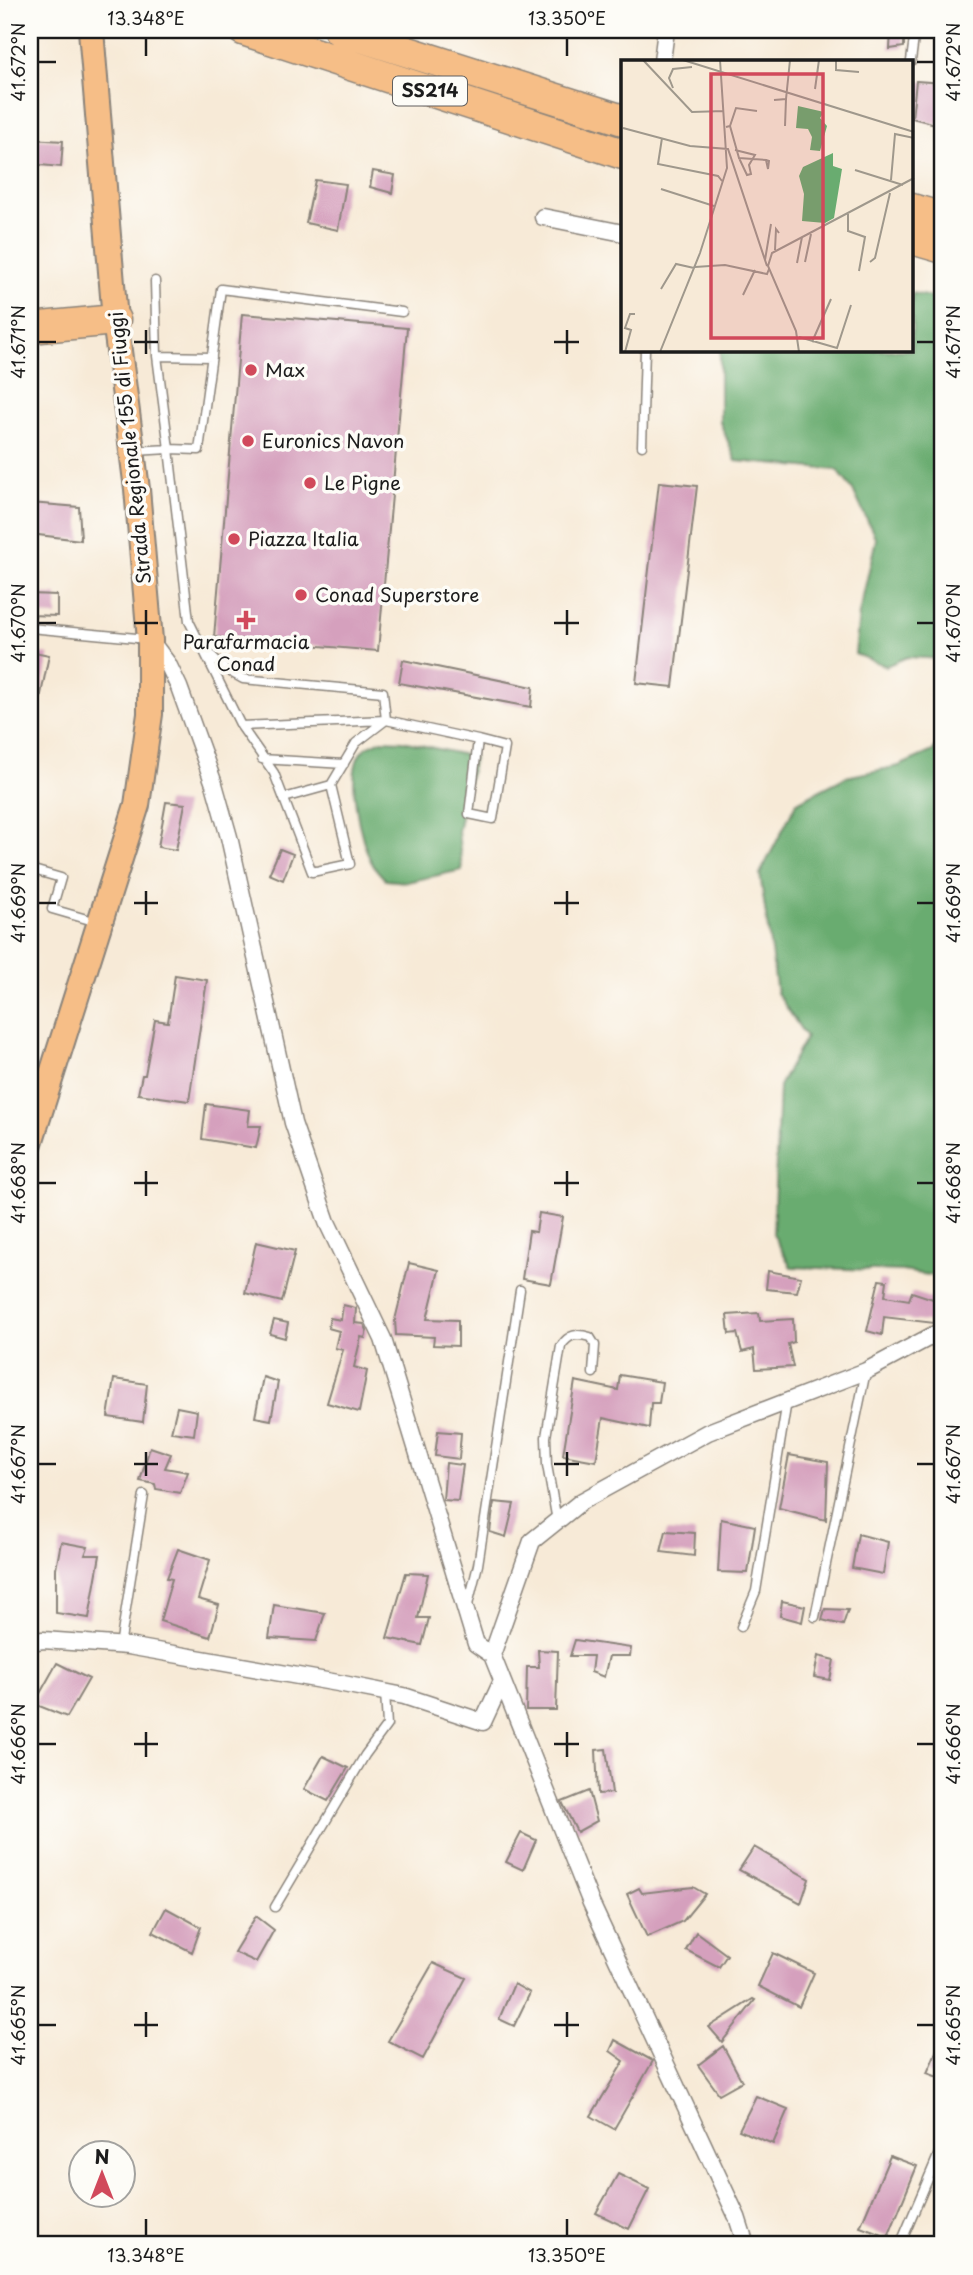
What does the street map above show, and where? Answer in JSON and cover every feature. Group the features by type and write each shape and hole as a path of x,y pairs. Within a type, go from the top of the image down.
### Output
{"highway":[{"name":"SS214","path":"243,30 620,153"},
{"name":"SS214","path":"339,30 621,120"},
{"path":"914,210 943,218"},
{"path":"914,240 943,248"},
{"path":"30,328 115,320"}],"main road":[{"name":"Strada Regionale 155 di Fiuggi","path":"30,1140 137,805 150,714 150,640 132,451 115,320 92,30"}],"street":[{"path":"662,60 666,30"},
{"path":"542,216 621,233"},
{"path":"150,640 168,664 179,687 214,784 229,837 293,1123 327,1222 383,1339 476,1644 492,1655 591,1903 737,2217 746,2245"},
{"path":"492,1655 533,1541 582,1501 708,1432 866,1371 943,1330"},
{"path":"30,1642 43,1640 120,1646 385,1692 483,1722 502,1681"}],"lane":[{"path":"911,60 915,30"},
{"path":"155,281 156,356 189,621 241,726 262,760 274,773 312,872 350,864 331,785"},
{"path":"132,451 199,450 221,289 402,312"},
{"path":"642,446 645,352"},
{"path":"156,356 212,357"},
{"path":"30,628 134,635 150,640"},
{"path":"201,645 225,669 243,679 383,692 386,720"},
{"path":"284,798 331,785 356,743 386,720"},
{"path":"241,726 386,720 478,740 505,747 493,819 469,814 478,740"},
{"path":"262,760 344,764"},
{"path":"30,869 61,877 52,909 100,922"},
{"path":"466,1611 478,1565 520,1290"},
{"path":"557,1521 548,1478 546,1437 562,1346 566,1338 579,1334 590,1336 595,1345 593,1373"},
{"path":"815,1617 866,1371"},
{"path":"741,1627 756,1591 787,1401"},
{"path":"120,1646 144,1495"},
{"path":"275,1907 365,1755 387,1725 385,1692"},
{"path":"900,2245 943,2144"}],"green space":[{"path":"914,293 943,300 943,659 907,657 886,666 855,654 859,614 876,539 853,490 837,470 736,461 720,422 720,352 914,352"},
{"path":"943,732 943,1277 902,1271 791,1267 773,1234 779,1086 806,1037 777,993 760,874 797,802 846,777 899,766 933,751"},
{"path":"382,740 403,741 474,757 458,831 462,870 407,882 386,880 373,865 359,823 354,789 355,773 357,760 363,750"}],"building":[{"path":"891,30 904,30 904,47 890,49"},
{"path":"916,81 943,83 939,125 914,119"},
{"path":"30,139 63,141 61,167 30,164"},
{"path":"373,171 395,175 392,193 370,187"},
{"path":"315,180 346,184 338,230 306,223"},
{"name":"Le Pigne","path":"242,314 407,328 378,651 214,637"},
{"path":"659,482 697,486 673,687 636,683"},
{"path":"30,503 79,507 81,540 30,534"},
{"path":"30,594 57,595 57,616 30,615"},
{"path":"30,651 49,655 36,719 30,718"},
{"path":"403,660 533,687 531,707 399,683"},
{"path":"166,802 185,804 176,850 158,847"},
{"path":"280,849 293,854 283,880 269,874"},
{"path":"175,975 207,980 189,1101 138,1094 142,1075 145,1075 155,1020 168,1022"},
{"path":"206,1104 250,1110 248,1126 261,1126 256,1148 202,1139"},
{"path":"539,1213 563,1217 551,1284 522,1279 529,1231 536,1232"},
{"path":"256,1242 295,1251 282,1302 245,1293"},
{"path":"409,1263 439,1270 427,1319 458,1320 458,1346 433,1345 434,1337 396,1335 395,1320"},
{"path":"768,1271 801,1277 797,1292 766,1289"},
{"path":"879,1280 887,1281 885,1296 909,1300 912,1292 936,1300 934,1323 884,1317 882,1335 867,1331"},
{"path":"343,1305 356,1308 355,1323 364,1324 367,1330 365,1338 361,1337 354,1367 367,1371 359,1412 327,1403 343,1350 335,1348 339,1331 328,1328 330,1318 341,1320"},
{"path":"759,1313 760,1321 793,1319 794,1342 788,1344 793,1367 756,1369 754,1349 742,1352 737,1333 729,1334 727,1315"},
{"path":"274,1320 288,1323 285,1338 270,1334"},
{"path":"620,1375 662,1382 659,1403 651,1403 649,1428 603,1418 596,1461 563,1455 575,1381 618,1390"},
{"path":"263,1377 278,1382 271,1420 255,1417"},
{"path":"114,1379 147,1384 143,1422 108,1417"},
{"path":"177,1407 197,1411 194,1435 171,1432"},
{"path":"438,1431 461,1433 459,1459 435,1456"},
{"path":"150,1447 171,1454 165,1468 188,1472 180,1493 156,1489 155,1484 140,1481"},
{"path":"789,1455 828,1462 826,1520 779,1508"},
{"path":"446,1463 463,1465 458,1501 443,1500"},
{"path":"494,1502 514,1504 506,1537 490,1532"},
{"path":"721,1519 755,1526 748,1573 718,1572"},
{"path":"666,1531 695,1533 694,1556 661,1552"},
{"path":"858,1534 888,1542 883,1574 852,1568"},
{"path":"61,1542 88,1547 85,1555 100,1555 89,1618 56,1613 56,1569"},
{"path":"178,1549 210,1560 198,1599 219,1605 210,1637 160,1621 172,1579 167,1578"},
{"path":"406,1573 428,1574 418,1618 429,1618 422,1645 387,1638"},
{"path":"782,1601 805,1606 802,1622 780,1616"},
{"path":"274,1605 325,1613 316,1641 269,1638"},
{"path":"825,1609 848,1610 843,1625 822,1620"},
{"path":"575,1640 631,1648 630,1656 609,1656 604,1677 591,1672 593,1656 570,1656"},
{"path":"538,1650 558,1651 556,1710 526,1710 527,1667 539,1667"},
{"path":"818,1656 834,1660 830,1680 814,1677"},
{"path":"57,1663 89,1679 67,1717 34,1704"},
{"path":"606,1749 612,1793 598,1794 596,1750"},
{"path":"323,1756 348,1768 328,1801 304,1789"},
{"path":"589,1791 597,1821 577,1832 562,1802"},
{"path":"521,1833 536,1840 523,1870 506,1862"},
{"path":"754,1847 809,1879 801,1903 739,1870"},
{"path":"693,1887 705,1894 683,1921 647,1937 627,1894 639,1888 642,1893"},
{"path":"166,1908 201,1927 192,1952 153,1932"},
{"path":"256,1916 274,1930 256,1962 234,1952"},
{"path":"696,1932 727,1955 719,1967 686,1950"},
{"path":"773,1953 814,1973 799,2007 758,1986"},
{"path":"433,1963 466,1978 423,2059 388,2041"},
{"path":"514,1984 530,1993 514,2026 499,2019"},
{"path":"755,2000 722,2042 709,2027"},
{"path":"943,2036 943,2079 927,2073"},
{"path":"615,2040 653,2061 614,2129 591,2116 624,2061 610,2051"},
{"path":"723,2046 742,2081 719,2094 698,2065"},
{"path":"756,2096 788,2109 773,2144 739,2130"},
{"path":"890,2156 917,2166 888,2237 860,2227"},
{"path":"618,2174 649,2189 629,2229 596,2213"}],"place":[{"name":"Max","path":"251,370"},
{"name":"Euronics Navon","path":"248,441"},
{"name":"Le Pigne","path":"310,483"},
{"name":"Piazza Italia","path":"234,539"},
{"name":"Conad Superstore","path":"301,595"},
{"name":"Parafarmacia Conad","path":"246,620"}]}
